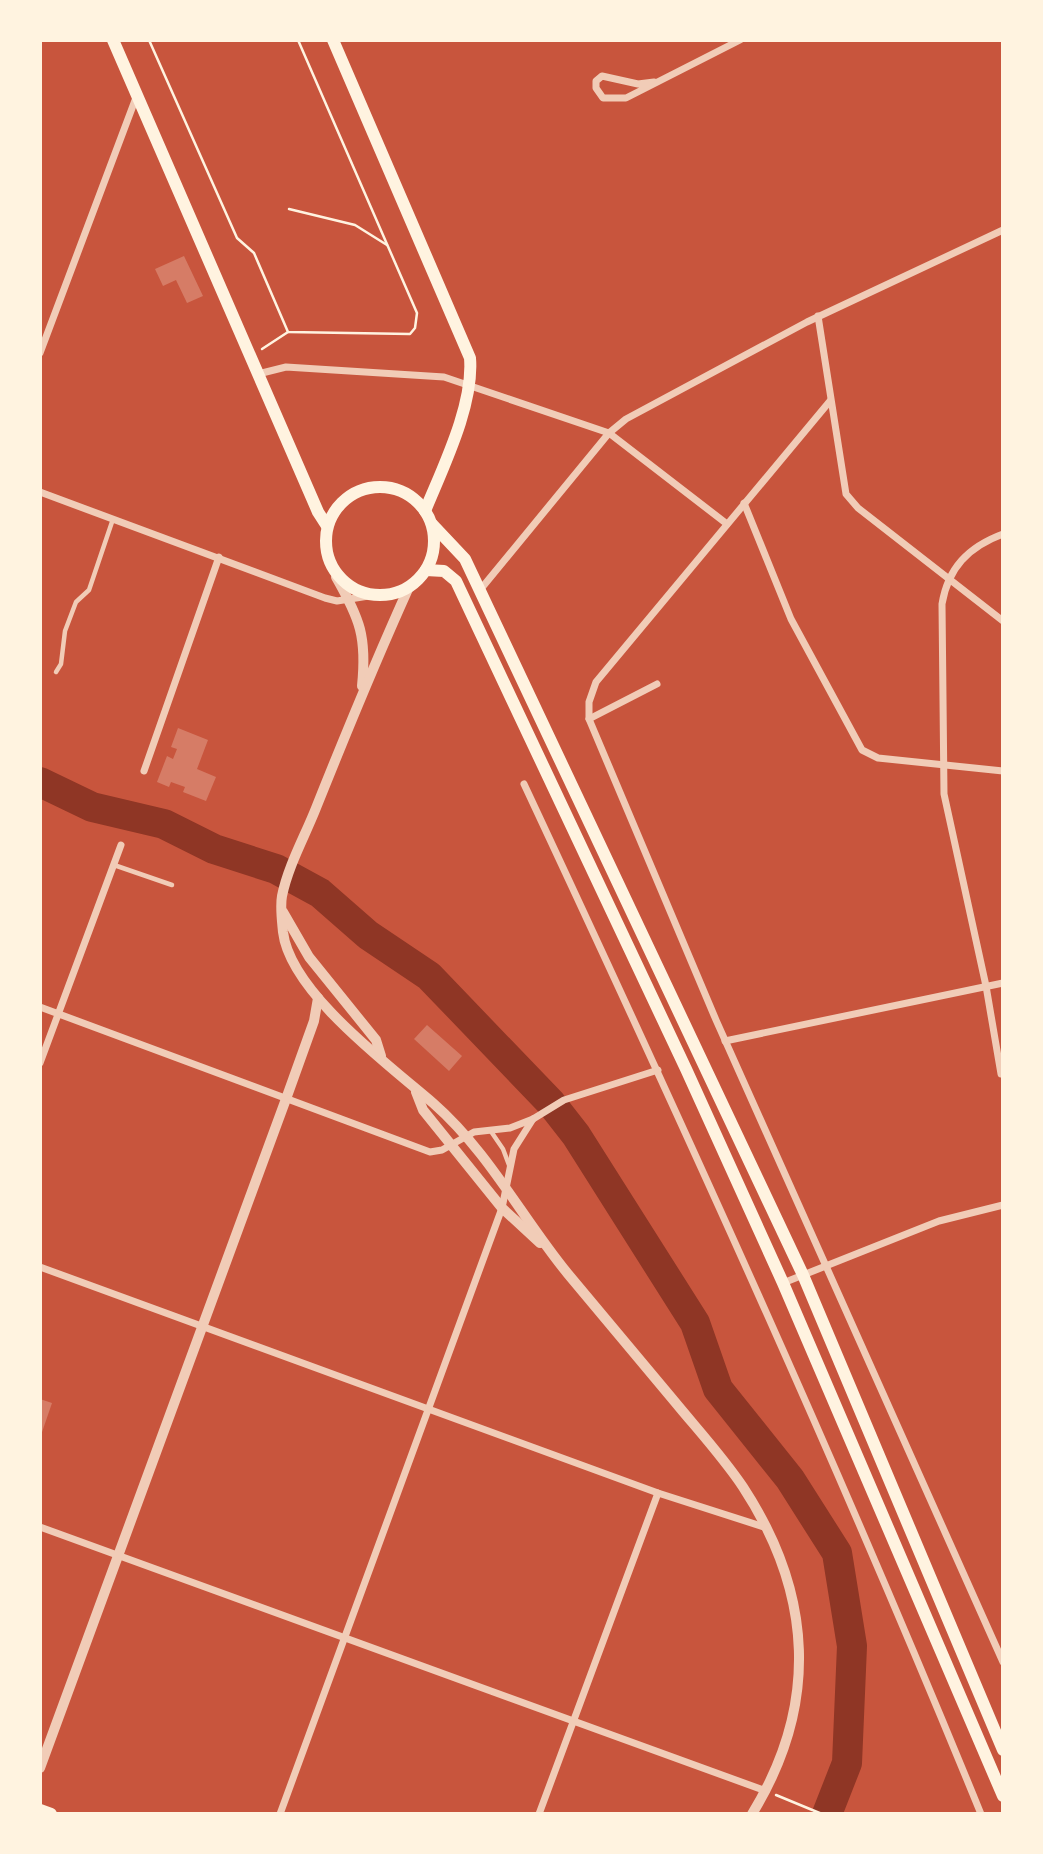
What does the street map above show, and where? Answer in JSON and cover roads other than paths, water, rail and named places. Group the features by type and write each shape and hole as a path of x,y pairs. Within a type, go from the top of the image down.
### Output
{"main road":[{"path":"113,40 318,512 327,526"},
{"path":"333,40 466,344 471,369 469,386 454,437 425,510"},
{"path":"394,488 417,500 425,510 432,524 435,540 426,570 409,587 392,594 375,595 353,590 336,577 325,543 327,526 341,503 363,489 394,488"},
{"path":"432,524 465,558 803,1275 1003,1750"},
{"path":"426,570 444,571 456,581 686,1069 783,1283 1003,1796"},
{"path":"40,1810 51,1814"}],"street":[{"path":"654,82 638,84 602,76 596,81 596,88 603,98 626,98 740,40"},
{"path":"40,353 137,94"},
{"path":"479,592 609,433 641,411 818,316 1003,230"},
{"path":"818,316 844,486 850,500 1003,621"},
{"path":"258,374 299,368 444,377 609,433 727,524"},
{"path":"830,401 596,682 589,702 589,719 726,1041 1003,1662"},
{"path":"40,492 326,598 349,599 375,595"},
{"path":"744,503 791,619 862,750 878,758 1003,771"},
{"path":"1001,1074 986,986 944,794 942,604 948,580 969,551 1003,534"},
{"path":"144,771 219,557"},
{"path":"336,577 359,620 364,644 361,695"},
{"path":"409,587 361,695 282,896 286,948 318,998 367,1049 381,1056 415,1091 432,1102 505,1184 550,1252 724,1462 767,1528 794,1600 800,1646 792,1725 776,1772 752,1814"},
{"path":"589,719 657,684"},
{"path":"524,784 658,1070 811,1416 981,1814"},
{"path":"40,1063 121,845"},
{"path":"281,910 309,957 376,1040 381,1056"},
{"path":"726,1041 1003,983"},
{"path":"40,1768 286,1099 314,1021 318,998"},
{"path":"40,1007 430,1152 442,1150 463,1136 510,1128 533,1119 564,1100 658,1070"},
{"path":"415,1091 423,1110 452,1142 502,1208 550,1252"},
{"path":"280,1814 502,1208 509,1166 520,1135 533,1119"},
{"path":"480,1178 505,1184"},
{"path":"783,1283 829,1267 939,1221 1003,1205"},
{"path":"40,1267 658,1493 767,1528"},
{"path":"539,1814 658,1493"},
{"path":"40,1527 766,1791"}],"lane":[{"path":"56,672 61,664 66,643 65,631 76,602 89,590 113,518"},
{"path":"114,865 172,885"},
{"path":"490,1130 508,1157 509,1166"}],"waterway":[{"path":"40,782 92,807 164,824 214,849 276,869 320,893 368,935 429,976 551,1103 576,1135 695,1323 718,1389 790,1479 837,1553 852,1646 847,1763 827,1814"}]}
